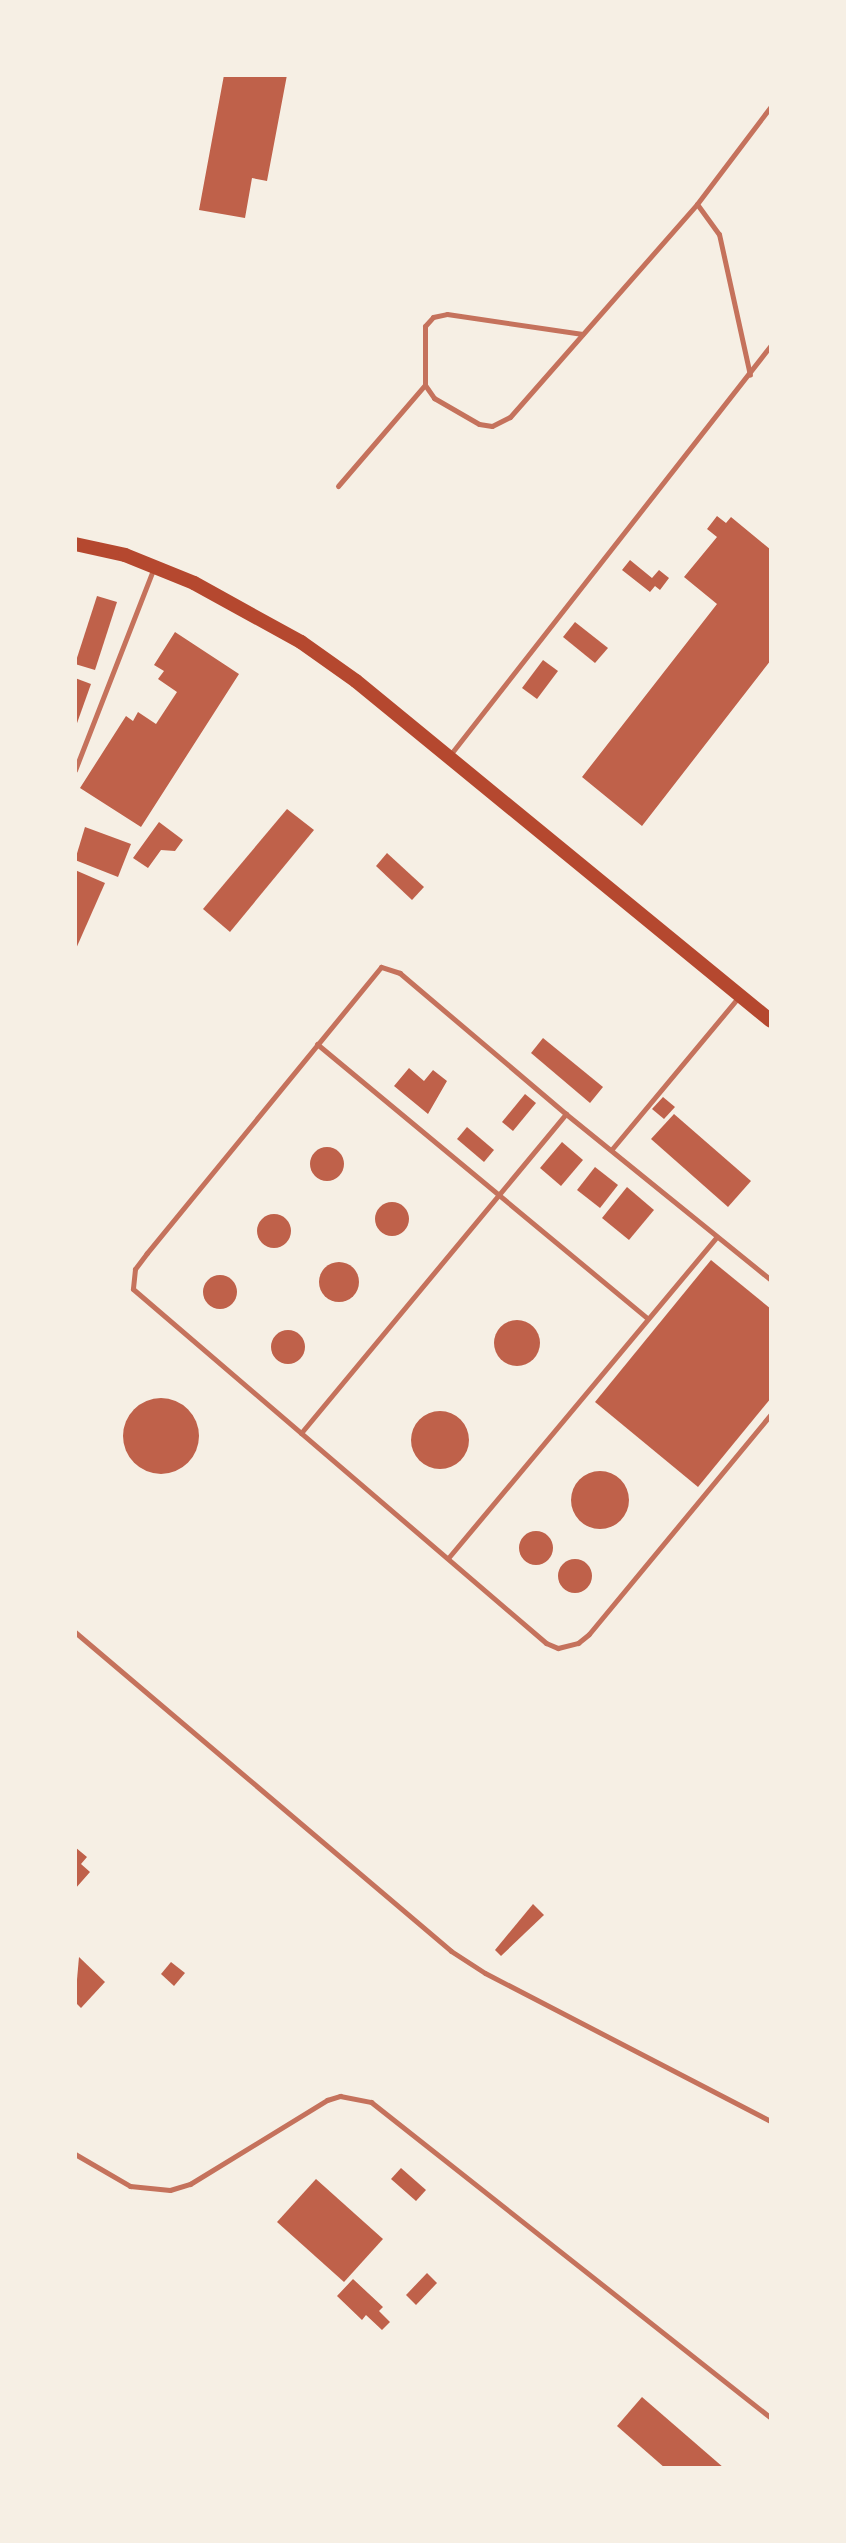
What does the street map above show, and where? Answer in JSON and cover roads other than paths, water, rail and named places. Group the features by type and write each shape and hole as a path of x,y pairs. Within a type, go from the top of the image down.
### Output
{"main road":[{"path":"75,544 154,567 194,583 301,642 448,757 771,1021"}],"lane":[{"path":"583,334 447,314 433,317 425,326 425,385 434,398 479,424 492,426 510,417 583,334 697,204 771,106"},
{"path":"697,204 719,233 750,375"},
{"path":"448,757 771,345"},
{"path":"338,486 425,385"},
{"path":"75,770 154,567"},
{"path":"771,1280 390,967 372,974 135,1269 133,1289 546,1643 558,1648 578,1643 771,1414"},
{"path":"612,1149 740,996"},
{"path":"317,1044 646,1317"},
{"path":"301,1433 566,1114"},
{"path":"449,1558 646,1317 717,1237"},
{"path":"75,1632 451,1951 485,1973 771,2121"},
{"path":"75,2154 130,2186 170,2190 190,2184 327,2100 340,2096 371,2102 771,2418"}]}
